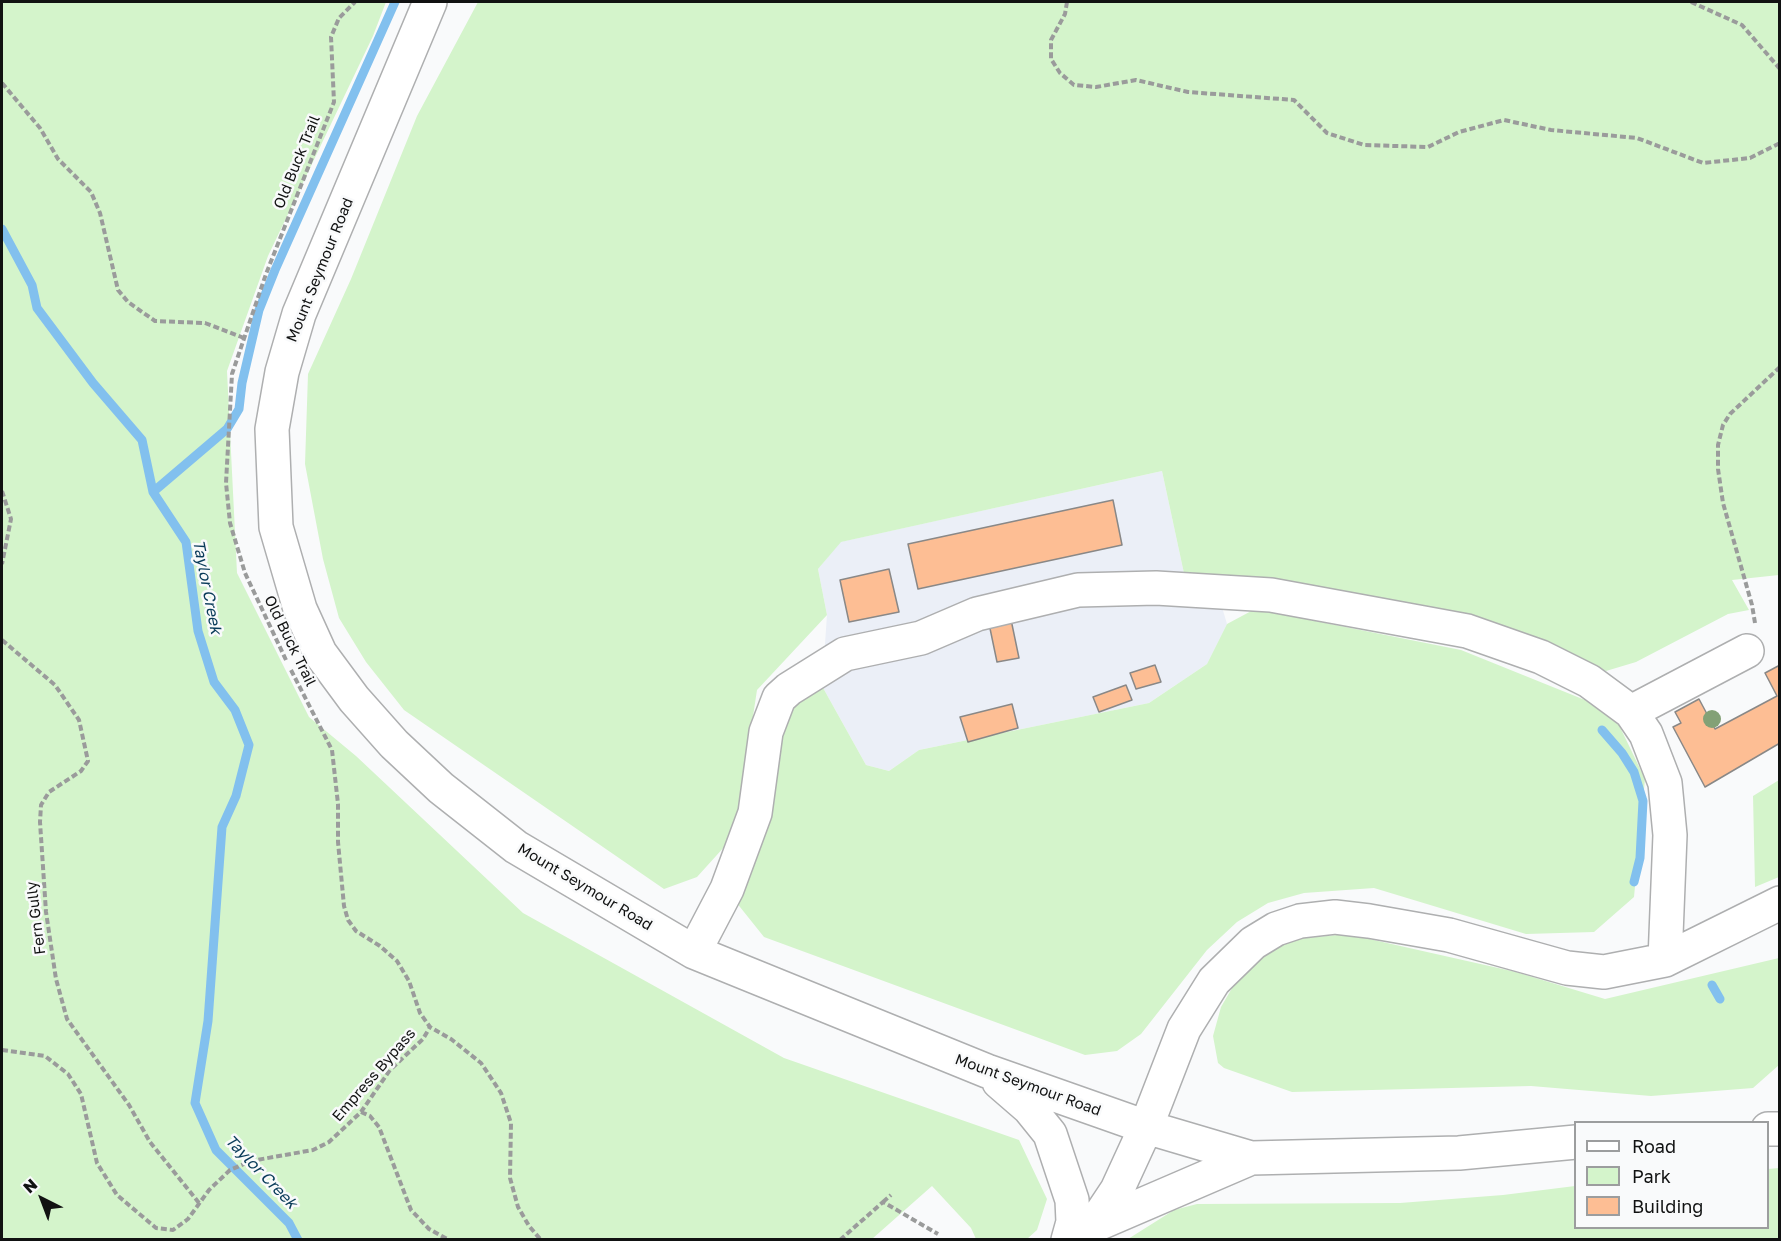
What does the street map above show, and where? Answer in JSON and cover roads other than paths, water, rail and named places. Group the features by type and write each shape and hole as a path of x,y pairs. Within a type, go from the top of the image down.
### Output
{"street":[{"name":"Mount Seymour Road","path":"430,2 299,314 282,372 272,429 276,527 282,554 300,609 320,653 354,699 394,744 441,788 516,846 694,952 987,1071 1146,1128 1251,1158 1459,1153 1574,1142"},
{"path":"694,952 727,889 755,813 766,732 779,698 789,689 844,654 921,638 977,614 1078,590 1156,588 1271,594 1467,631 1541,657 1589,681 1631,712 1646,734 1665,783 1670,835 1665,960"},
{"path":"1631,712 1747,651"},
{"path":"1080,1235 1117,1190 1146,1128 1185,1029 1214,981 1253,943 1276,929 1300,921 1335,917 1369,921 1449,935 1567,968 1604,972 1665,960 1779,903"},
{"path":"987,1071 1029,1108 1050,1134 1072,1200 1073,1222 1080,1235"},
{"path":"1080,1235 1251,1158"}],"waterway":[{"path":"153,492 227,429 239,409 242,383 259,310 395,2"},
{"name":"Taylor Creek","path":"2,229 32,285 37,308 93,383 142,440 153,492 186,542 198,631 214,682 235,710 249,745 236,796 222,827 208,1021 195,1103 216,1150 289,1223 298,1240"},
{"path":"1602,730 1622,753 1634,772 1643,801 1640,858 1634,882"},
{"path":"1712,985 1720,999"}]}
